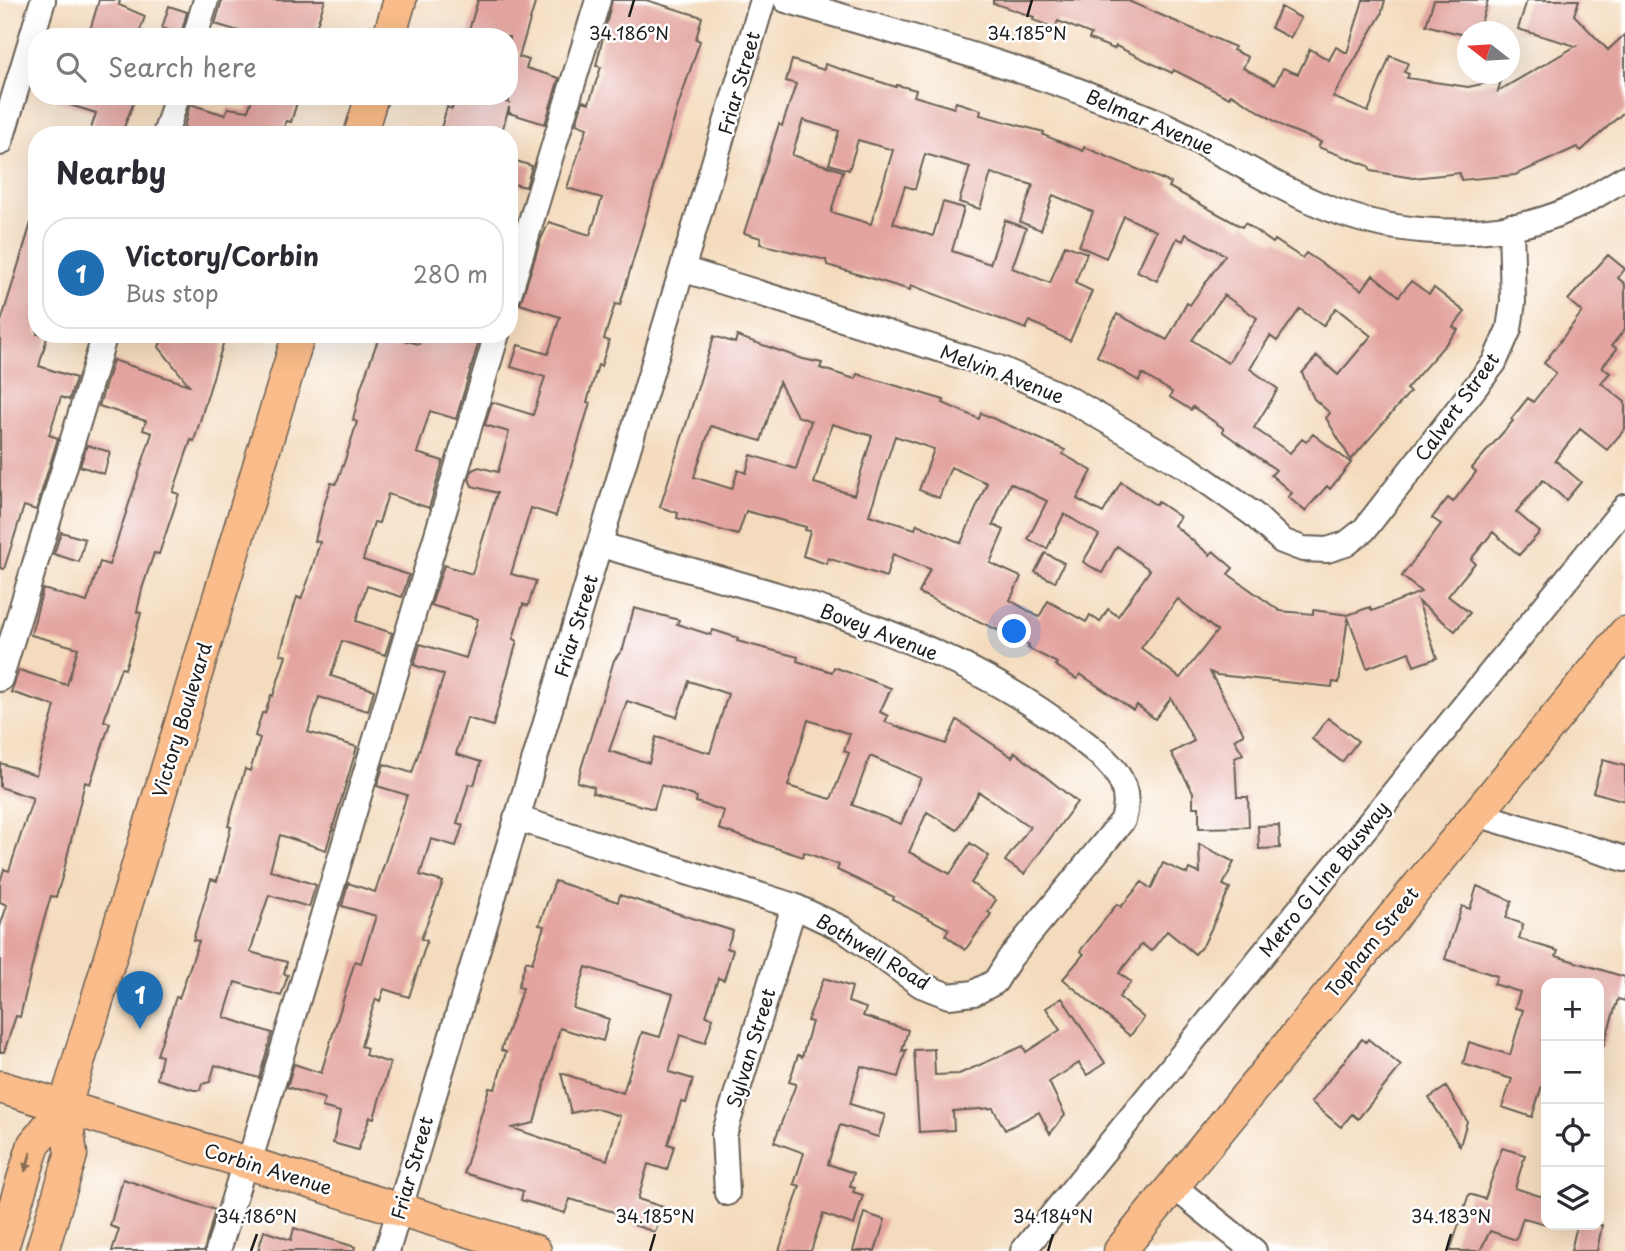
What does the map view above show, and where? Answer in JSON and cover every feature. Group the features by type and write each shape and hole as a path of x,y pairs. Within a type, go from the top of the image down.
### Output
{"main road":[{"path":"392,28 400,0"},
{"path":"363,126 369,105"},
{"name":"Victory Boulevard","path":"1,1251 34,1144 65,1106 296,343"},
{"name":"Topham Street","path":"1120,1251 1625,633"},
{"name":"Corbin Avenue","path":"0,1087 535,1251"},
{"name":"Victory Boulevard","path":"42,1251 71,1155 65,1106"}],"street":[{"path":"35,28 43,0"},
{"path":"198,28 206,0"},
{"path":"518,264 598,0"},
{"name":"Friar Street","path":"387,1251 516,818 685,270 764,0"},
{"name":"Belmar Avenue","path":"786,0 1066,87 1154,120 1346,215 1402,229 1433,233 1511,226"},
{"path":"0,143 28,50"},
{"path":"168,126 174,105"},
{"path":"1511,226 1569,210 1625,178"},
{"name":"Calvert Street","path":"1327,550 1346,544 1364,530 1494,363 1509,329 1513,302 1511,226"},
{"name":"Melvin Avenue","path":"685,270 999,368 1069,399 1188,468 1253,514 1282,541 1303,549 1327,550"},
{"path":"0,679 102,343"},
{"path":"218,1251 494,343"},
{"name":"Metro G Line Busway","path":"1023,1251 1625,507"},
{"name":"Bovey Avenue","path":"601,545 848,617 902,637 963,665 1037,706 1103,756 1124,783"},
{"name":"Bothwell Road","path":"516,818 794,906 843,929 921,985 949,996 974,993 995,982 1010,958 1123,820 1129,802 1124,783"},
{"path":"1477,814 1625,859"},
{"name":"Sylvan Street","path":"727,1193 724,1135 794,906"},
{"path":"1173,1186 1254,1251"}],"building":[{"path":"99,0 120,0 119,5 145,16 141,28 91,28"},
{"path":"222,0 325,0 316,28 229,28 215,24"},
{"path":"478,0 536,0 519,57 529,60 526,68 559,78 545,124 509,113 509,107 504,126 442,126 447,107 452,109 453,105 518,105 518,28 470,28"},
{"path":"612,0 646,0 702,17 696,39 700,41 678,106 620,305 615,304 604,339 609,341 601,366 598,365 587,402 590,403 556,516 531,508 511,574 536,581 528,606 523,604 513,639 517,641 493,726 467,718 456,754 481,762 474,785 469,784 457,823 463,825 456,846 431,839 420,875 443,882 421,939 427,941 409,997 384,989 380,1001 376,999 370,1016 361,1046 367,1048 365,1055 390,1063 374,1118 370,1117 358,1150 333,1143 340,1112 322,1107 325,1099 287,1087 294,1064 321,1073 355,961 361,963 376,916 342,906 348,883 375,892 407,795 377,786 384,764 412,773 444,675 414,665 420,644 466,658 478,619 431,605 444,565 472,574 497,493 472,486 469,479 472,470 479,467 498,472 509,432 485,425 492,402 533,415 545,377 511,367 518,345 548,354 560,317 520,304 541,239 549,222 590,235 602,198 567,188 587,128 576,124 583,101 589,103 601,67 596,66"},
{"path":"993,0 1126,0 1235,47 1233,50 1248,57 1243,68 1275,84 1283,68 1298,74 1310,49 1329,60 1336,47 1347,53 1363,0 1385,0 1381,15 1333,97 1368,112 1390,56 1408,63 1404,72 1409,74 1407,78 1468,87 1500,84 1498,91 1510,84 1520,84 1520,78 1576,46 1520,30 1527,0 1579,0 1574,15 1608,50 1625,34 1625,111 1581,151 1577,147 1515,175 1461,180 1460,173 1413,178 1371,171 1369,166 1318,147 1321,142 1286,128 1231,94 1229,98 1174,70 1172,73 1116,46 1114,49 1089,39 1091,34 1058,21 1055,28 1033,20 1034,17 993,3"},
{"path":"1434,0 1488,0 1481,21 1457,21 1457,33 1426,25"},
{"path":"169,6 187,12 183,28 162,28"},
{"path":"1281,7 1301,18 1290,38 1271,28"},
{"path":"792,60 824,70 825,64 896,87 897,85 916,90 914,96 954,108 956,102 981,110 980,115 1044,132 1043,135 1083,151 1084,147 1171,183 1169,187 1242,227 1245,223 1273,243 1275,240 1302,258 1306,253 1362,290 1373,275 1399,296 1411,281 1429,294 1434,288 1465,312 1453,327 1458,330 1406,389 1410,392 1351,460 1326,418 1330,413 1314,399 1302,373 1317,356 1338,375 1371,336 1336,308 1323,326 1300,309 1277,341 1270,336 1250,369 1278,389 1254,428 1290,453 1302,439 1306,442 1313,434 1351,463 1330,489 1327,486 1305,511 1288,497 1292,493 1271,475 1276,470 1223,432 1223,428 1193,407 1191,410 1170,397 1172,392 1142,374 1139,381 1097,356 1117,314 1167,340 1187,303 1190,305 1225,255 1186,234 1183,241 1177,238 1157,281 1137,271 1156,231 1124,216 1106,258 1079,246 1093,212 1053,195 1041,230 1020,222 1033,185 991,173 980,209 959,202 970,167 925,154 915,189 905,186 893,223 933,236 943,202 964,208 952,251 990,264 1005,220 1026,228 1012,268 1050,283 1065,245 1087,253 1075,283 1092,291 1070,341 1030,321 1026,329 911,285 910,290 827,265 826,260 760,244 761,238 744,233 779,124 782,126 796,84 786,81","holes":["803,120 839,131 829,164 849,170 858,140 893,150 871,224 831,212 843,171 792,155","1224,295 1257,318 1228,363 1192,340"]},
{"path":"70,105 133,105 124,126 92,126 96,113"},
{"path":"190,105 225,115 228,108 248,111 250,105 296,105 291,122 286,121 284,126 184,126"},
{"path":"518,162 532,166 526,187 518,185"},
{"path":"28,233 28,343 45,343 39,366 76,378 69,400 61,397 49,435 58,438 36,510 24,506 4,569 0,568 0,325"},
{"path":"1608,255 1625,269 1618,278 1625,284 1625,329 1612,345 1617,349 1602,367 1610,373 1601,383 1625,402 1625,429 1607,450 1580,429 1555,460 1581,482 1566,500 1543,480 1516,512 1540,532 1519,555 1493,532 1471,559 1475,563 1448,596 1470,613 1455,631 1418,601 1437,658 1414,666 1409,652 1367,668 1348,617 1339,683 1333,682 1332,687 1217,675 1210,672 1244,734 1234,739 1243,754 1235,758 1237,797 1248,797 1249,827 1199,828 1199,807 1193,807 1193,792 1171,753 1194,741 1171,698 1155,719 1137,705 1133,710 1080,674 1077,679 1055,665 1057,663 1028,648 1029,645 919,593 930,569 893,554 886,577 828,558 827,564 803,556 810,531 805,530 806,527 746,511 738,535 677,518 678,513 660,507 714,336 735,343 737,336 822,363 820,368 855,379 857,374 944,400 943,403 979,419 981,413 1065,450 1063,454 1092,471 1077,499 1103,513 1121,482 1156,505 1158,502 1180,517 1174,525 1210,555 1213,551 1233,568 1228,574 1280,611 1313,614 1313,610 1348,615 1370,607 1372,611 1421,592 1402,576 1441,524 1432,518 1448,498 1453,502 1476,472 1472,468 1513,421 1511,419 1528,398 1533,402 1556,373 1544,363 1582,312 1568,300","holes":["779,382 797,416 811,421 796,469 751,455 746,473 738,470 732,489 694,477 711,426 761,441","832,424 872,436 854,495 814,483","895,436 934,449 919,490 939,498 951,467 987,483 961,543 917,524 915,529 869,515","1010,483 1047,501 1028,539 1047,549 1064,514 1099,535 1083,562 1102,573 1117,546 1150,570 1118,616 1108,609 1100,622 1090,615 1086,622 1048,601 1039,617 1010,600 1021,577 990,563 1004,530 993,525","1178,599 1217,631 1180,678 1141,648"]},
{"path":"161,343 223,343 194,441 191,440 173,492 179,494 159,554 154,553 142,589 137,612 141,613 132,646 125,669 121,668 104,721 110,723 90,784 85,782 63,874 56,897 51,896 20,1017 16,1016 4,1052 0,1052 0,927 7,905 0,902 0,882 4,869 9,871 33,798 0,787 0,763 36,775 55,706 11,692 19,670 67,685 78,648 31,635 43,589 87,602 100,562 109,565 152,433 143,430 146,421 99,406 113,360 189,385 159,347"},
{"path":"377,343 478,343 456,419 430,411 417,453 443,461 429,508 388,494 379,523 374,522 363,560 409,575 402,597 367,586 356,621 392,633 385,655 342,641 331,676 374,690 368,711 319,697 308,732 357,747 326,850 280,835 270,870 316,885 309,907 269,895 250,952 287,962 284,974 288,975 281,996 235,982 224,1017 272,1033 259,1078 215,1065 210,1082 202,1084 200,1090 194,1090 157,1079 162,1056 157,1055 176,997 179,998 199,941 193,940 211,879 217,881 231,827 228,826 245,769 250,771 260,738 255,736 262,713 265,713 271,695 273,696 286,656 280,654 297,597 301,599 320,542 315,541 331,483 336,484 357,422 353,420"},
{"path":"87,445 110,452 104,474 80,466"},
{"path":"61,532 85,539 79,562 54,554"},
{"path":"1045,553 1064,563 1055,582 1035,572"},
{"path":"634,608 679,620 677,624 711,635 713,630 738,638 737,641 798,657 797,661 832,672 834,667 891,688 880,712 888,716 885,722 946,744 957,720 1012,757 1015,752 1077,802 1024,874 1005,861 1030,827 979,792 957,830 927,812 909,852 950,874 970,843 989,856 971,883 996,900 988,912 991,914 965,950 945,935 949,929 893,900 894,897 837,870 839,865 804,852 803,857 719,829 724,811 696,802 697,797 661,785 654,809 593,793 594,787 577,782 614,660 623,649","holes":["689,681 728,694 710,753 656,737 649,763 609,751 627,701 677,717","808,720 850,734 844,751 849,753 831,799 788,786","870,756 921,778 901,824 852,805"]},
{"path":"1328,718 1358,741 1342,762 1312,739"},
{"path":"1603,760 1625,766 1625,801 1593,792"},
{"path":"1279,825 1280,848 1259,849 1258,826"},
{"path":"1199,844 1234,862 1223,885 1230,888 1204,944 1195,954 1167,931 1151,951 1142,944 1119,973 1131,982 1119,997 1144,1018 1130,1036 1063,979 1084,954 1080,951 1117,904 1121,907 1142,882 1151,889 1163,863 1187,874 1189,869 1200,873"},
{"path":"555,881 618,902 620,895 733,931 727,948 733,950 724,980 718,978 706,1016 713,1018 705,1043 680,1035 669,1072 693,1079 686,1103 681,1102 668,1144 674,1146 667,1170 648,1164 638,1199 663,1207 655,1232 634,1225 635,1221 624,1215 570,1199 565,1213 521,1200 523,1191 464,1173 489,1088 495,1089 506,1052 501,1050 523,988 518,987 526,961 532,963 544,926 539,925","holes":["586,967 673,994 660,1037 642,1032 623,1093 561,1073 571,1113 594,1108 620,1116 607,1160 512,1128 534,1123 560,1028 603,1041 609,1019 573,1008"]},
{"path":"1477,886 1512,901 1506,918 1523,924 1519,939 1558,951 1556,956 1625,977 1625,1001 1618,999 1604,1044 1604,978 1541,978 1541,1089 1532,1117 1502,1107 1512,1079 1463,1064 1469,1042 1510,1055 1523,1010 1515,1008 1520,992 1494,984 1497,976 1445,959 1462,906 1470,909"},
{"path":"824,978 852,987 848,1002 866,1008 863,1016 908,1030 902,1051 906,1050 898,1077 861,1066 850,1104 885,1115 878,1137 840,1125 828,1164 854,1173 850,1186 855,1187 853,1192 863,1195 854,1225 823,1214 811,1251 779,1251 800,1186 794,1184 804,1153 774,1142 796,1084 789,1082 798,1055 802,1057 812,1022 807,1021"},
{"path":"1062,998 1105,1063 1087,1075 1079,1063 1049,1082 1065,1115 1050,1134 1039,1112 1005,1130 993,1108 953,1111 954,1130 919,1132 914,1050 934,1049 935,1075 959,1074 1023,1046 1026,1052 1060,1030 1046,1008"},
{"path":"1362,1039 1366,1042 1368,1039 1401,1066 1358,1119 1352,1114 1341,1127 1311,1102"},
{"path":"1446,1087 1467,1121 1460,1146 1429,1098"},
{"path":"1502,1148 1525,1155 1515,1188 1541,1196 1541,1223 1523,1218 1516,1240 1490,1231 1480,1251 1450,1251 1469,1194 1485,1199"},
{"path":"123,1179 215,1210 204,1251 112,1251 119,1229 110,1226"},
{"path":"864,1213 885,1220 875,1251 853,1251"},
{"path":"294,1228 355,1247 354,1251 258,1251 264,1231 291,1240"},
{"path":"1576,1230 1601,1230 1597,1251 1571,1251"}],"place":[{"name":"Victory/Corbin","path":"140,1029"}]}
